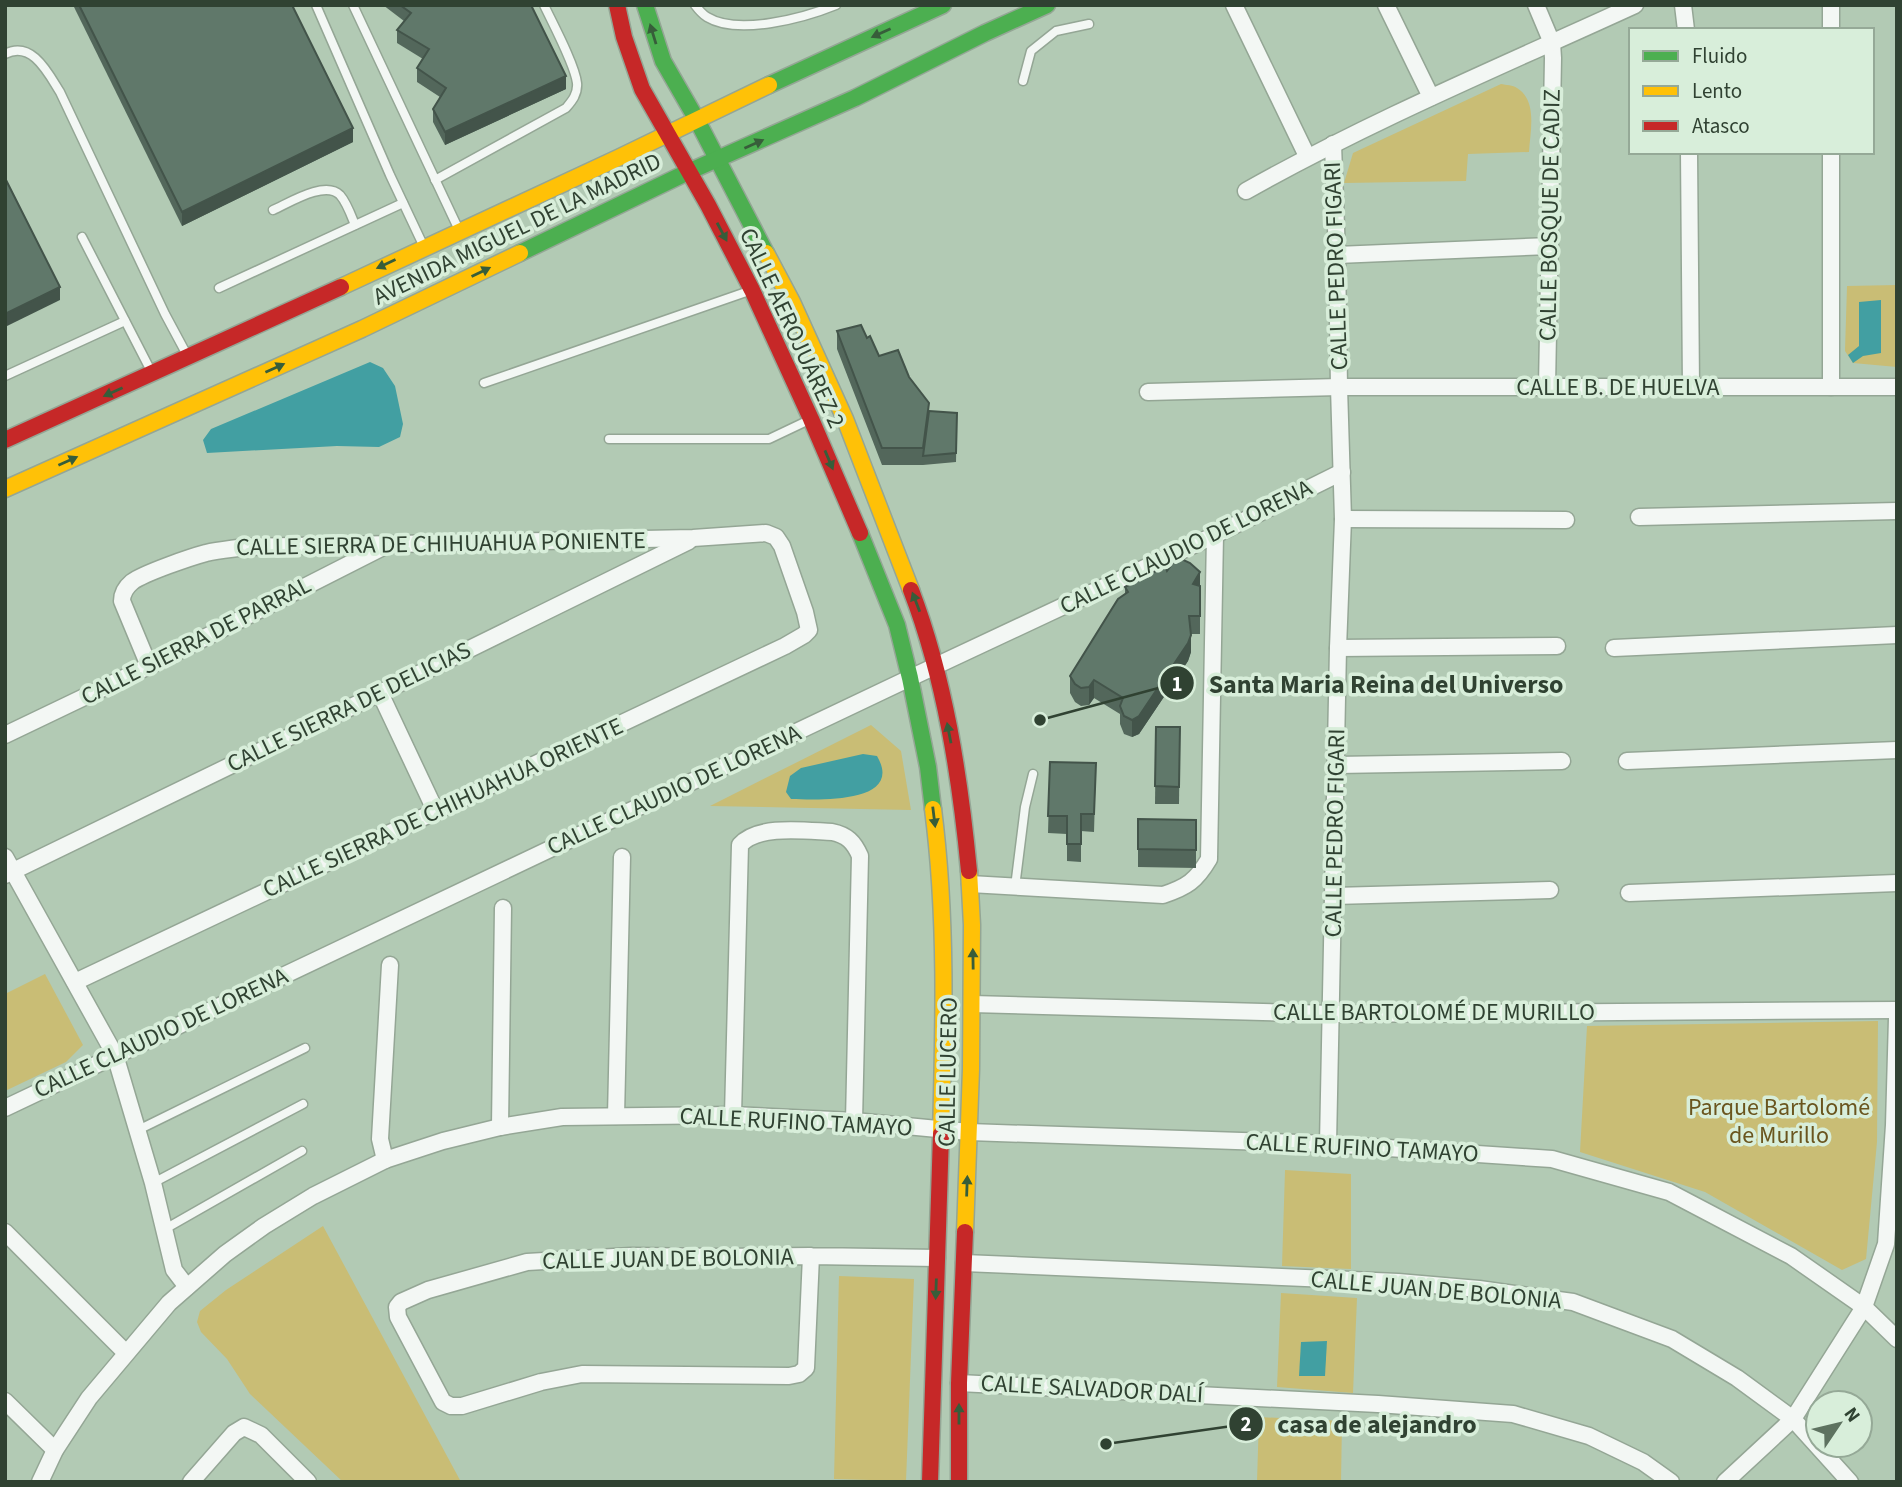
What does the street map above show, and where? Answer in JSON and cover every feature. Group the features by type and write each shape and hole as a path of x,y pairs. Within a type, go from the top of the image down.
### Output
{"street":[{"name":"CALLE AEROJUÁREZ 2","path":"617,5 624,37 657,83 697,120 792,302 845,419 925,627 934,667"},
{"name":"CALLE AEROJUÁREZ 2","path":"645,5 657,46 657,83 667,134 752,290 811,419 883,587 897,625 910,678"},
{"name":"AVENIDA MIGUEL DE LA MADRID","path":"5,440 153,374 943,5"},
{"name":"AVENIDA MIGUEL DE LA MADRID","path":"5,489 362,329 688,172 855,98 1047,5"},
{"path":"1234,5 1307,156"},
{"path":"1385,5 1431,97"},
{"path":"1536,5 1552,43"},
{"path":"1246,191 1307,156 1635,5"},
{"path":"1683,5 1686,28"},
{"path":"1831,5 1831,28"},
{"name":"CALLE BOSQUE DE CADIZ","path":"1547,387 1553,129 1552,43"},
{"name":"CALLE PEDRO FIGARI","path":"1328,1144 1343,519 1333,144"},
{"path":"1689,154 1691,387"},
{"path":"1831,154 1831,387"},
{"path":"1337,255 1550,246"},
{"name":"CALLE B. DE HUELVA","path":"1148,392 1339,387 1897,387"},
{"name":"CALLE CLAUDIO DE LORENA","path":"5,1108 1342,472"},
{"path":"1639,517 1897,511"},
{"path":"1343,519 1566,520"},
{"name":"CALLE SIERRA DE CHIHUAHUA PONIENTE","path":"149,666 126,611 122,594 126,588 138,579 196,557 245,547 771,534 782,546 809,630"},
{"path":"970,884 1163,895 1180,890 1198,877 1209,859 1214,535"},
{"name":"CALLE SIERRA DE DELICIAS","path":"8,867 380,693 693,538"},
{"name":"CALLE SIERRA DE PARRAL","path":"5,736 386,545"},
{"name":"CALLE SIERRA DE CHIHUAHUA ORIENTE","path":"75,982 785,646 809,630"},
{"path":"1614,648 1897,635"},
{"path":"1338,648 1557,646"},
{"name":"CALLE LUCERO","path":"934,667 957,776 970,884 972,1004 959,1482"},
{"name":"CALLE LUCERO","path":"910,678 928,767 939,856 944,976 930,1482"},
{"path":"380,693 436,812"},
{"path":"1627,761 1897,750"},
{"path":"1337,765 1562,761"},
{"path":"733,1115 740,845 754,834 765,832 832,832 850,840 860,856 854,1121"},
{"path":"617,1116 622,857"},
{"path":"8,867 115,1055 153,1183 174,1270 187,1287"},
{"path":"1629,893 1897,883"},
{"path":"1334,896 1550,890"},
{"path":"500,1127 503,908"},
{"path":"386,1160 380,1139 390,965"},
{"name":"CALLE BARTOLOMÉ DE MURILLO","path":"972,1004 1331,1014 1897,1010"},
{"path":"1725,1482 1793,1419 1864,1307 1891,1244 1897,1018"},
{"name":"CALLE RUFINO TAMAYO","path":"40,1482 55,1450 89,1398 169,1303 225,1254 264,1226 313,1196 386,1160 443,1141 500,1127 562,1117 733,1115 854,1121 969,1132 1328,1144 1552,1159 1669,1192 1791,1256 1864,1307 1897,1339"},
{"path":"5,1232 126,1353"},
{"name":"CALLE JUAN DE BOLONIA","path":"811,1256 806,1368 799,1374 789,1376 582,1374 541,1382 462,1406 451,1406 443,1402 398,1317 397,1307 401,1302 428,1290 527,1262 631,1256 811,1256 937,1258"},
{"name":"CALLE JUAN DE BOLONIA","path":"964,1263 1398,1282 1479,1289 1573,1302 1672,1339 1737,1378 1793,1419 1850,1482"},
{"name":"CALLE SALVADOR DALÍ","path":"960,1383 1378,1404 1513,1414 1589,1436 1643,1462 1671,1482"},
{"path":"5,1401 55,1450"},
{"path":"191,1482 234,1433 244,1427 261,1435 308,1482"}],"lane":[{"path":"316,5 424,247"},
{"path":"353,5 460,231"},
{"path":"435,180 566,108 575,96 577,83 568,55 544,5"},
{"path":"695,5 708,17 725,24 748,25 786,20 836,5"},
{"path":"1023,81 1031,51 1056,31 1089,24"},
{"path":"5,54 13,50 28,52 43,65 60,92 165,314 189,357"},
{"path":"273,210 316,191 332,190 343,200 355,225"},
{"path":"219,288 404,203"},
{"path":"82,237 153,374"},
{"path":"485,383 752,290"},
{"path":"5,376 125,321"},
{"path":"608,439 769,439 811,419"},
{"path":"1016,887 1025,807 1033,774"},
{"path":"138,1130 305,1048"},
{"path":"153,1183 303,1104"},
{"path":"165,1229 302,1151"}],"green space":[{"path":"1501,84 1517,88 1528,101 1531,117 1529,152 1468,154 1466,181 1344,183 1353,153"},
{"path":"1897,285 1897,367 1853,363 1845,351 1847,286"},
{"path":"871,725 901,751 911,810 710,806"},
{"path":"45,974 83,1045 66,1062 5,1091 5,994"},
{"name":"Parque Bartolomé de Murillo","path":"1878,1021 1877,1142 1866,1259 1842,1270 1705,1192 1580,1152 1587,1026"},
{"path":"1285,1170 1351,1174 1351,1269 1282,1266"},
{"path":"323,1226 461,1482 343,1482 250,1394 227,1359 201,1332 197,1322 200,1311 226,1290"},
{"path":"839,1276 914,1279 906,1481 834,1479"},
{"path":"1281,1293 1357,1298 1353,1393 1277,1387"},
{"path":"1259,1417 1342,1421 1341,1482 1257,1482"}],"water":[{"path":"1881,300 1881,353 1863,356 1853,363 1848,355 1859,346 1859,302"},
{"path":"370,362 383,368 395,386 403,424 400,437 379,447 337,446 207,453 203,440 211,429"},
{"path":"863,754 877,756 882,772 879,783 869,791 855,796 820,799 791,799 786,792 790,776 801,768"},
{"path":"1327,1341 1325,1376 1299,1376 1301,1342"}],"building":[{"path":"79,5 292,5 353,128 182,212"},
{"path":"400,5 531,5 566,76 445,132 433,109 446,88 417,68 429,49 397,30 411,13"},
{"path":"5,178 60,287 5,314"},
{"path":"861,325 867,338 870,336 879,356 898,350 909,377 929,403 923,448 882,448 837,331"},
{"path":"929,411 957,413 956,453 923,456"},
{"path":"1177,557 1200,572 1193,584 1200,586 1200,616 1189,616 1191,635 1188,643 1139,716 1132,720 1124,716 1120,706 1123,698 1094,680 1089,687 1081,688 1070,676 1118,599 1128,592 1125,587 1165,566 1167,571"},
{"path":"1156,727 1180,727 1179,787 1155,786"},
{"path":"1050,762 1096,763 1094,814 1081,814 1081,844 1067,844 1067,816 1048,816"},
{"path":"1138,819 1196,820 1196,850 1138,849"}],"traffic: fast":[{"path":"645,5 663,61 766,253"},
{"path":"769,85 943,5"},
{"path":"520,253 688,172 855,98 1047,5"},
{"path":"860,533 897,625 928,767 933,809"}],"traffic: slow":[{"path":"341,287 769,85"},
{"path":"5,489 362,329 520,253"},
{"path":"766,253 792,302 845,419 911,590"},
{"path":"933,809 941,890 941,1134"},
{"path":"965,1232 971,1069 972,925 969,871"}],"traffic: jam":[{"path":"617,5 624,37 642,89 708,205 752,290 860,533"},
{"path":"5,440 341,287"},
{"path":"911,590 942,693 961,800 969,871"},
{"path":"930,1482 941,1134"},
{"path":"959,1482 959,1383 965,1232"}],"place":[{"name":"Santa Maria Reina del Universo","path":"1040,720"},
{"name":"casa de alejandro","path":"1106,1444"}]}
